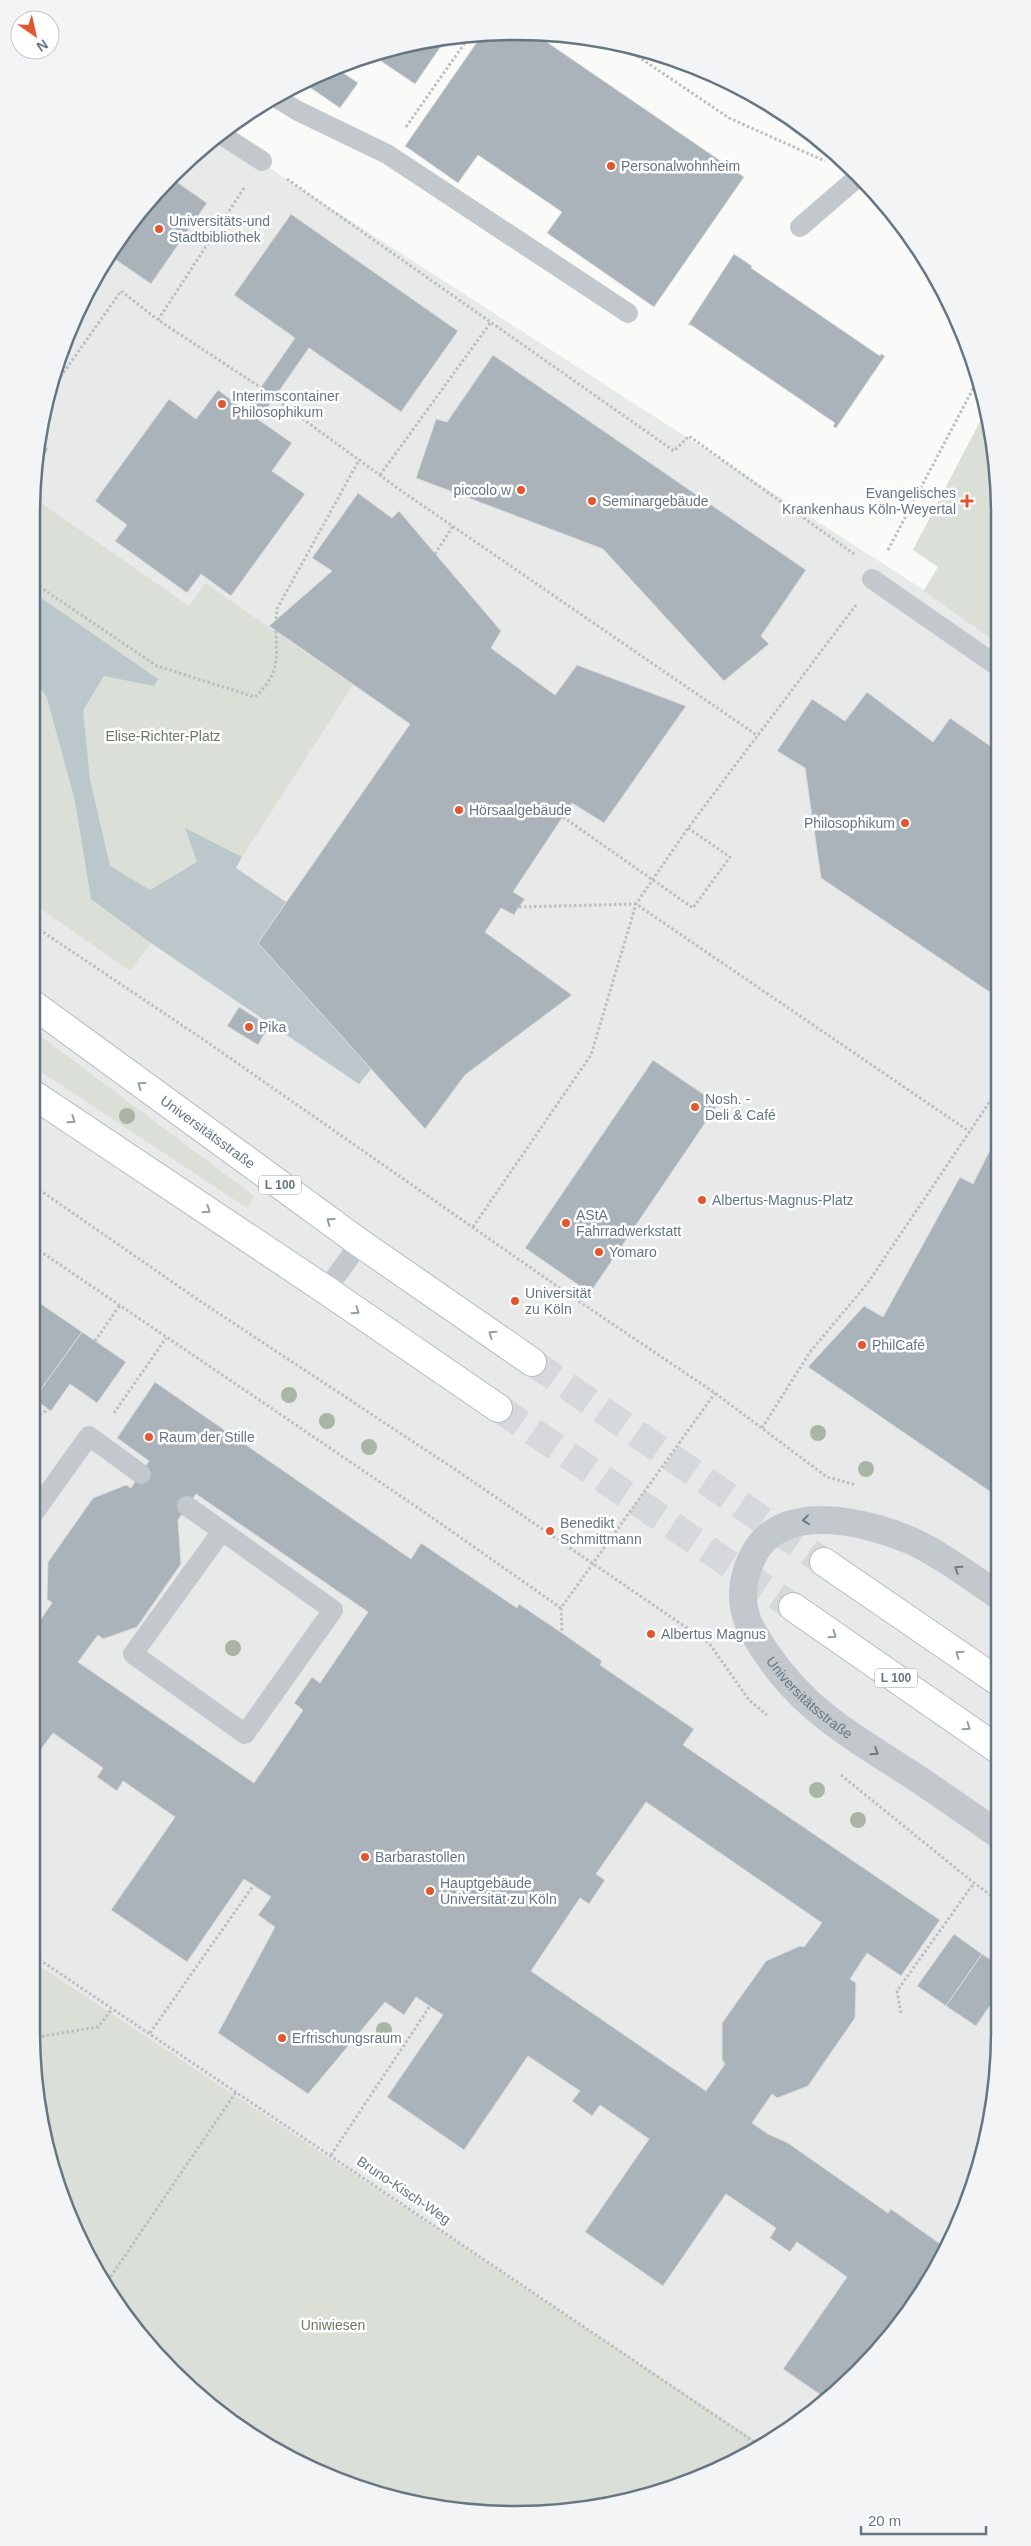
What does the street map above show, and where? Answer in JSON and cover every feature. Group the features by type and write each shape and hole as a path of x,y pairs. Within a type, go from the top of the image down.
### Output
{"main road":[{"name":"Universitätsstraße","path":"40,1010 360,1243 532,1362"},
{"path":"40,1099 326,1290 498,1408"},
{"path":"824,1562 991,1677"},
{"name":"L 100","path":"793,1607 991,1744"}],"street":[{"name":"Universitätsstraße","path":"991,1591 918,1544 875,1528 818,1519 798,1521 764,1541 753,1555 746,1572 742,1592 744,1610 750,1628 760,1644 781,1675 818,1713 991,1830"}],"lane":[{"path":"282,102 387,154 628,313"},
{"path":"227,137 262,161"},
{"path":"800,227 854,181"},
{"path":"875,575 991,661"},
{"path":"326,1290 360,1243"},
{"path":"40,1504 89,1436 141,1474"},
{"path":"187,1506 333,1610 245,1734 133,1654 222,1531"}],"path":[{"path":"387,154 465,43"},
{"path":"636,55 729,118 769,138 799,148 845,173"},
{"path":"158,320 262,161 674,452 689,436 875,575"},
{"path":"61,376 121,291 158,320 260,387"},
{"path":"380,475 491,322"},
{"path":"473,1227 591,1055 636,904 688,828 858,601 875,575 974,388"},
{"path":"274,398 453,526 758,736"},
{"path":"276,619 277,609 359,460"},
{"path":"435,554 453,526"},
{"path":"40,587 157,666 255,697 269,684 277,664 276,630"},
{"path":"563,816 693,908 730,857 688,828"},
{"path":"519,908 636,904 970,1132"},
{"path":"40,930 207,1042 715,1393 827,1476 861,1486"},
{"path":"762,1428 810,1352 867,1284 991,1100"},
{"path":"40,1190 197,1299 709,1643 749,1700 771,1718"},
{"path":"40,1251 427,1514 560,1608"},
{"path":"95,1341 120,1305"},
{"path":"108,1421 166,1338"},
{"path":"562,1633 560,1608 715,1393"},
{"path":"40,1414 49,1409"},
{"path":"839,1773 991,1895"},
{"path":"901,2013 897,1991 974,1883"},
{"path":"150,2033 253,1886"},
{"name":"Bruno-Kisch-Weg","path":"40,1960 754,2441"},
{"path":"331,2155 430,2006"},
{"path":"40,2037 98,2027 112,2009"},
{"path":"110,2278 236,2092"}],"shaded area":[{"name":"Universität zu Köln","path":"226,138 298,187 924,590 938,567 913,550 981,419 987,453 991,516 991,2030 987,2093 975,2154 966,2183 942,2241 911,2295 893,2320 852,2367 805,2408 756,2440 40,1966 40,516 44,453 56,392 65,363 89,305 104,278 120,251 158,202 179,179"},
{"path":"40,597 158,679 154,686 104,676 83,710 90,780 110,866 150,890 197,862 185,828 242,857 236,868 286,902 258,943 371,1069 359,1084 151,943 91,899 75,801 47,698 40,688"}],"green space":[{"name":"Evangelisches Krankenhaus Köln-Weyertal","path":"981,419 990,484 991,638 924,591 938,567 913,550"},
{"name":"Elise-Richter-Platz","path":"40,502 189,606 205,583 353,685 235,868 286,902 258,943 371,1069 359,1084 151,943 130,971 40,908"},
{"path":"40,1036 254,1196 247,1208 40,1071"},
{"name":"Uniwiesen","path":"40,1966 756,2440 697,2470 639,2490 578,2502 516,2506 453,2502 392,2490 334,2470 305,2457 251,2426 202,2388 158,2344 120,2295 89,2241 65,2183 49,2123 41,2062"}],"building":[{"name":"Personalwohnheim","path":"545,41 744,177 654,307 547,233 562,212 478,155 458,183 405,146 477,42"},
{"path":"441,46 415,84 379,60"},
{"path":"343,73 358,83 340,108 309,87"},
{"name":"Universitäts-und Stadtbibliothek","path":"176,182 207,203 151,284 115,259 138,226"},
{"name":"Interimscontainer Philosophikum","path":"291,214 458,331 401,412 309,348 259,420 292,443 272,471 305,494 231,596 201,574 187,593 115,541 127,525 95,501 169,399 196,419 218,390 245,410 295,338 234,295"},
{"path":"734,254 752,266 751,268 880,356 881,354 885,356 836,428 833,426 835,423 691,325 688,325"},
{"name":"Seminargebäude","path":"493,355 806,570 761,636 769,644 724,681 603,549 416,478 436,419 447,422"},
{"name":"Hörsaalgebäude","path":"358,493 392,518 399,511 501,631 491,648 555,695 577,665 686,706 604,823 572,803 513,892 525,899 514,915 501,908 485,932 572,995 465,1075 425,1129 258,943 410,724 269,626 332,571 312,558"},
{"name":"Philosophikum","path":"867,692 933,742 950,718 991,747 991,993 821,878 805,768 777,751 812,699 845,721"},
{"path":"239,1007 269,1026 258,1045 227,1026"},
{"path":"653,1060 718,1104 590,1293 525,1248"},
{"path":"991,1148 991,1492 808,1367 864,1306 883,1317 960,1177 973,1184"},
{"path":"40,1303 82,1332 40,1391"},
{"path":"82,1332 126,1362 97,1403 70,1384 51,1411 40,1403 40,1391"},
{"name":"Hauptgebäude Universität zu Köln","path":"155,1382 411,1559 421,1543 517,1608 519,1604 562,1633 602,1661 600,1665 694,1729 683,1745 940,1920 901,1976 867,1953 850,1979 856,1983 855,2018 808,2086 777,2098 772,2094 752,2123 768,2134 788,2143 888,2213 891,2209 940,2244 911,2295 893,2320 852,2367 821,2395 783,2369 847,2277 797,2242 790,2252 770,2238 776,2228 726,2194 663,2286 585,2232 649,2139 600,2105 592,2116 572,2101 580,2091 528,2056 464,2150 387,2097 443,2015 416,1997 404,2015 385,2002 308,2094 218,2033 275,1927 258,1915 271,1897 244,1879 187,1962 111,1910 175,1817 123,1781 117,1791 97,1777 103,1768 53,1733 40,1751 40,1620 52,1603 47,1599 48,1562 93,1498 126,1485 131,1488 149,1461 117,1438","holes":["196,1494 368,1612 320,1683 312,1677 294,1703 303,1710 254,1783 78,1662 98,1635 103,1639 137,1627 181,1564 178,1520","646,1802 822,1923 804,1947 800,1946 766,1961 722,2023 722,2060 725,2064 706,2091 531,1971 580,1898 589,1904 605,1880 596,1874"]},
{"path":"954,1934 982,1954 946,2006 917,1986"},
{"path":"982,1954 991,1960 991,2004 976,2026 946,2006"}],"tunnel":[{"path":"532,1362 824,1562"},
{"path":"498,1408 793,1607"}],"place":[{"name":"Personalwohnheim","path":"611,166"},
{"name":"Universitäts-und Stadtbibliothek","path":"159,229"},
{"name":"Interimscontainer Philosophikum","path":"222,404"},
{"name":"piccolo w","path":"521,490"},
{"name":"Seminargebäude","path":"592,501"},
{"name":"Evangelisches Krankenhaus Köln-Weyertal","path":"967,501"},
{"name":"Hörsaalgebäude","path":"459,810"},
{"name":"Philosophikum","path":"905,823"},
{"name":"Pika","path":"249,1027"},
{"name":"Nosh. - Deli & Café","path":"695,1107"},
{"name":"Albertus-Magnus-Platz","path":"702,1200"},
{"name":"AStA Fahrradwerkstatt","path":"566,1223"},
{"name":"Yomaro","path":"599,1252"},
{"name":"Universität zu Köln","path":"515,1301"},
{"name":"PhilCafé","path":"862,1345"},
{"name":"Raum der Stille","path":"149,1437"},
{"name":"Benedikt Schmittmann","path":"550,1531"},
{"name":"Albertus Magnus","path":"651,1634"},
{"name":"Barbarastollen","path":"365,1857"},
{"name":"Hauptgebäude Universität zu Köln","path":"430,1891"},
{"name":"Erfrischungsraum","path":"282,2038"}]}
